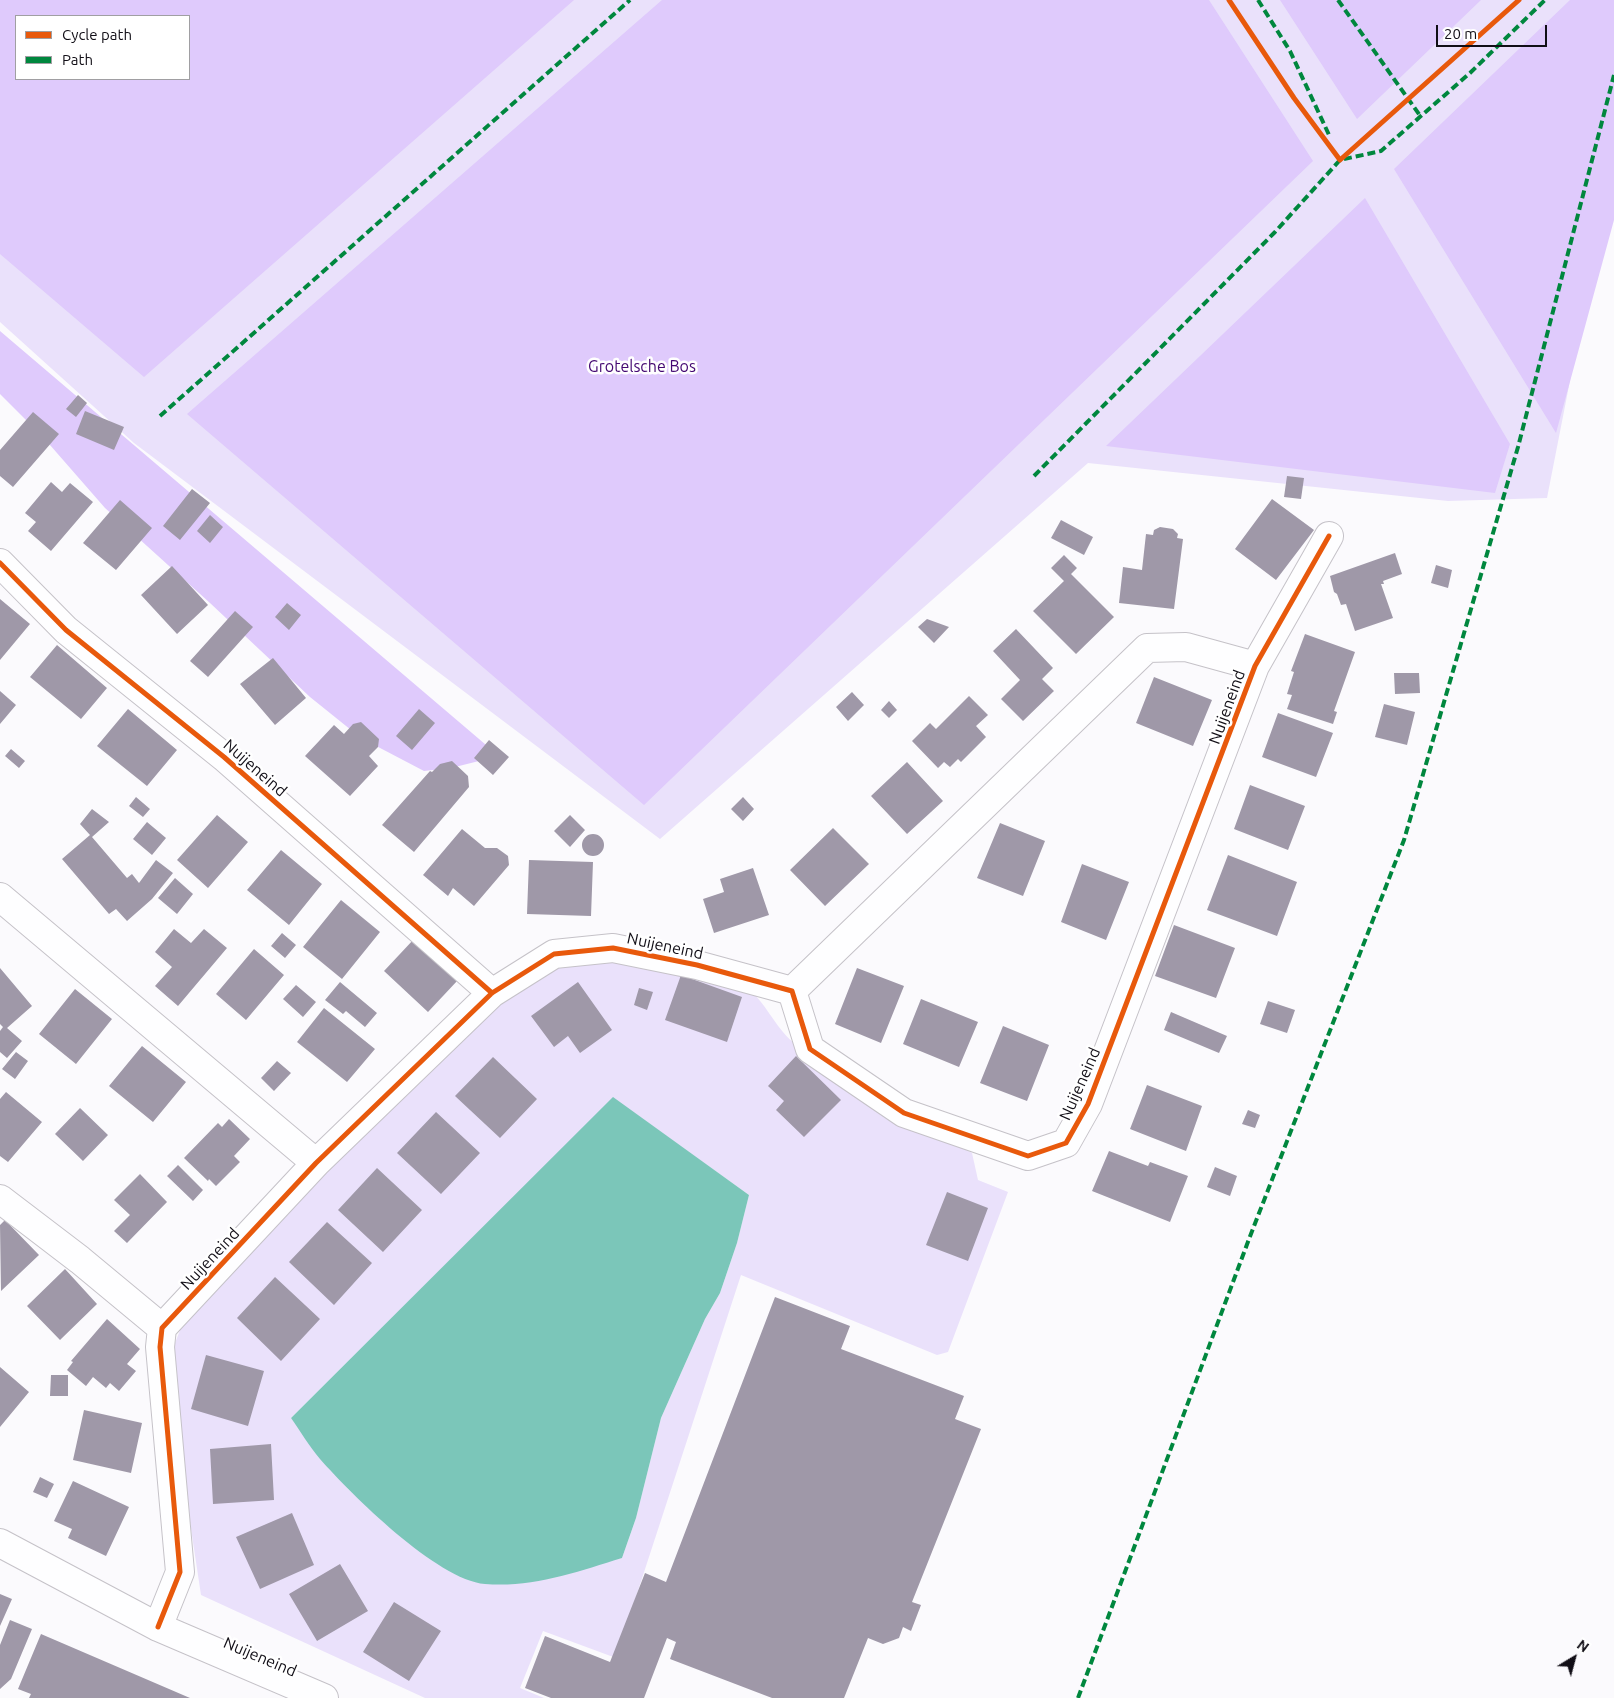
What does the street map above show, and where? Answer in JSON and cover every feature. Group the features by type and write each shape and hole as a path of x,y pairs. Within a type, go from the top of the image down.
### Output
{"street":[{"name":"Nuijeneind","path":"792,991 810,1050 904,1112 1028,1156 1066,1143 1088,1104 1255,666 1329,536"},
{"name":"Nuijeneind","path":"0,563 66,630 224,757 492,993"},
{"name":"Nuijeneind","path":"792,991 1147,648 1186,647 1255,666"},
{"path":"0,897 316,1163"},
{"name":"Nuijeneind","path":"162,1328 316,1163 492,993 554,954 613,948 698,965 792,991"},
{"path":"0,1199 80,1260 162,1328 160,1347 180,1572 158,1627"},
{"name":"Nuijeneind","path":"0,1542 158,1627 324,1698"}],"green space":[{"name":"Grotelsche Bos","path":"0,0 1614,0 1614,156 1547,498 1448,501 1088,463 660,839 134,443 0,322"},
{"path":"0,0 574,0 144,377 0,254"},
{"path":"662,0 1209,0 1313,161 644,805 187,414"},
{"path":"1280,0 1481,0 1357,119"},
{"path":"1570,0 1614,0 1614,220 1556,433 1394,169"},
{"path":"1365,198 1510,444 1495,493 1106,446"},
{"path":"0,331 499,756 451,768 424,771 361,738 310,697 105,508 43,437 0,394"},
{"path":"589,956 746,987 759,1000 786,1036 813,1059 879,1104 972,1153 978,1180 1008,1192 948,1352 937,1355 741,1275 616,1658 543,1631 520,1688 544,1698 425,1698 201,1595 169,1383 175,1343 188,1310 506,984","holes":["613,1098 749,1195 737,1243 720,1293 705,1319 661,1418 636,1518 622,1558 459,1576 406,1540 348,1489 291,1418"]}],"shaded area":[{"path":"613,1097 749,1195 737,1243 720,1293 705,1319 661,1418 636,1518 622,1558 554,1578 520,1584 485,1584 465,1579 443,1568 420,1552 373,1513 320,1459 291,1418"}],"building":[{"path":"78,395 87,403 76,417 66,409"},
{"path":"85,411 124,427 114,450 76,434"},
{"path":"33,412 59,434 13,487 0,476 0,450"},
{"path":"1287,476 1304,478 1301,499 1284,497"},
{"path":"51,482 62,492 70,483 93,502 51,551 28,531 36,522 25,513"},
{"path":"192,489 210,503 180,540 163,526"},
{"path":"1272,499 1314,530 1276,580 1235,549"},
{"path":"120,500 152,528 116,570 83,543"},
{"path":"210,515 223,527 210,543 197,531"},
{"path":"1061,520 1093,537 1084,555 1051,538"},
{"path":"1160,527 1173,529 1178,534 1177,538 1183,539 1174,609 1119,603 1123,567 1142,570 1146,534 1153,535 1154,530"},
{"path":"1395,553 1402,574 1383,581 1384,584 1381,584 1393,618 1355,631 1346,604 1341,605 1337,594 1334,592 1330,576"},
{"path":"1064,555 1077,568 1071,574 1114,617 1076,654 1033,611 1064,581 1051,568"},
{"path":"1436,565 1452,570 1448,588 1431,583"},
{"path":"172,566 208,605 177,634 141,595"},
{"path":"0,599 30,624 0,660"},
{"path":"287,603 301,615 289,630 275,617"},
{"path":"235,611 253,627 208,677 190,661"},
{"path":"927,619 949,627 934,643 918,627"},
{"path":"1016,629 1053,668 1042,679 1054,691 1023,721 1001,699 1020,680 993,651"},
{"path":"1305,634 1355,652 1334,711 1337,712 1333,724 1287,709 1292,695 1287,694 1294,672 1291,671"},
{"path":"57,645 107,688 81,719 30,677"},
{"path":"273,658 306,698 275,725 240,684"},
{"path":"1394,673 1419,673 1420,693 1395,694"},
{"path":"1154,677 1212,700 1193,746 1136,723"},
{"path":"0,691 16,705 0,724"},
{"path":"852,692 864,705 848,721 836,707"},
{"path":"969,696 988,715 976,726 986,737 961,762 958,759 950,767 944,762 938,768 912,741 930,723 936,729"},
{"path":"889,701 897,710 889,718 881,710"},
{"path":"1384,704 1415,712 1407,745 1375,737"},
{"path":"128,709 177,750 147,786 97,746"},
{"path":"419,709 435,723 412,750 396,736"},
{"path":"1278,713 1333,733 1316,777 1262,757"},
{"path":"361,722 379,739 378,747 369,756 378,766 350,796 305,756 334,725 344,734 353,724"},
{"path":"489,740 509,757 493,775 474,758"},
{"path":"11,749 25,761 19,768 5,756"},
{"path":"452,761 468,776 469,787 414,852 382,825 430,771 432,772 440,764"},
{"path":"907,762 943,801 907,834 871,796"},
{"path":"1250,785 1305,806 1288,850 1234,829"},
{"path":"136,797 150,809 143,817 129,806"},
{"path":"743,797 754,809 743,821 731,809"},
{"path":"92,809 109,822 92,837 127,878 132,874 139,883 156,860 173,873 152,899 127,921 116,909 109,914 62,859 90,835 80,824"},
{"path":"217,815 248,842 208,888 177,860"},
{"path":"570,815 585,830 570,847 554,831"},
{"path":"147,822 166,838 152,855 133,839"},
{"path":"1000,823 1045,841 1023,896 977,878"},
{"path":"833,828 869,864 825,906 790,870"},
{"path":"462,829 485,848 497,848 508,856 509,865 474,906 453,888 448,896 423,875"},
{"path":"593,834 601,837 604,845 601,853 593,856 585,853 582,845 585,837"},
{"path":"281,850 322,884 289,925 247,890"},
{"path":"1228,855 1297,882 1277,936 1207,910"},
{"path":"529,860 593,862 591,916 527,914"},
{"path":"1082,864 1129,882 1106,940 1061,922"},
{"path":"753,868 769,915 714,933 703,899 724,892 720,879"},
{"path":"175,878 193,894 177,914 158,898"},
{"path":"341,900 380,932 342,979 303,947"},
{"path":"1174,925 1235,948 1216,998 1155,976"},
{"path":"174,929 191,943 204,929 227,948 178,1006 155,986 172,967 155,952"},
{"path":"282,933 296,945 285,958 271,946"},
{"path":"414,939 458,980 428,1012 384,971"},
{"path":"254,949 284,975 246,1020 216,994"},
{"path":"0,968 32,1006 7,1028 22,1041 7,1058 0,1052 0,1031 3,1027 0,1024"},
{"path":"857,968 904,986 881,1043 835,1024"},
{"path":"681,975 742,997 727,1042 665,1020"},
{"path":"340,982 377,1013 365,1027 346,1011 343,1014 325,1000"},
{"path":"578,982 612,1030 580,1053 568,1036 554,1047 531,1016"},
{"path":"296,985 316,1002 303,1017 283,999"},
{"path":"639,988 653,992 647,1010 634,1005"},
{"path":"75,989 112,1019 76,1064 39,1034"},
{"path":"921,999 978,1022 959,1067 903,1044"},
{"path":"1268,1001 1295,1010 1287,1033 1260,1024"},
{"path":"324,1008 375,1049 347,1082 297,1042"},
{"path":"1171,1012 1227,1036 1219,1053 1164,1030"},
{"path":"1003,1026 1049,1045 1027,1101 980,1083"},
{"path":"142,1046 186,1082 153,1122 109,1086"},
{"path":"16,1052 28,1061 15,1079 2,1069"},
{"path":"796,1056 841,1100 804,1137 776,1110 784,1101 768,1086"},
{"path":"493,1057 537,1099 500,1138 455,1096"},
{"path":"277,1061 291,1073 274,1091 261,1078"},
{"path":"1147,1085 1202,1106 1186,1151 1130,1129"},
{"path":"6,1092 42,1122 8,1162 0,1156 0,1099"},
{"path":"80,1108 108,1135 83,1161 55,1134"},
{"path":"1248,1110 1260,1115 1255,1128 1242,1124"},
{"path":"436,1112 480,1153 441,1194 397,1153"},
{"path":"229,1119 250,1139 234,1156 240,1162 216,1186 209,1179 208,1181 184,1158 218,1123 222,1127"},
{"path":"1109,1151 1148,1166 1150,1162 1188,1176 1170,1222 1092,1191"},
{"path":"178,1165 203,1190 193,1201 167,1176"},
{"path":"1215,1167 1237,1176 1230,1196 1207,1187"},
{"path":"377,1168 422,1210 383,1252 338,1210"},
{"path":"140,1174 167,1202 127,1243 114,1231 130,1215 114,1200"},
{"path":"947,1192 988,1208 968,1261 926,1245"},
{"path":"5,1220 39,1255 1,1291 0,1225"},
{"path":"327,1222 372,1263 334,1305 289,1262"},
{"path":"65,1269 97,1304 60,1340 27,1306"},
{"path":"275,1277 320,1319 281,1361 237,1318"},
{"path":"775,1297 850,1326 841,1349 964,1396 955,1419 981,1429 912,1602 921,1605 911,1631 903,1627 899,1638 883,1644 868,1638 844,1698 772,1698 670,1659 676,1642 667,1638 644,1698 551,1698 525,1688 545,1636 610,1662 645,1573 666,1582"},
{"path":"107,1319 140,1349 127,1364 136,1371 119,1391 110,1383 106,1388 93,1377 86,1386 67,1370 73,1362 71,1361"},
{"path":"206,1355 264,1371 248,1426 191,1409"},
{"path":"0,1367 29,1392 0,1427"},
{"path":"51,1375 68,1375 68,1396 50,1396"},
{"path":"84,1410 142,1423 131,1473 73,1460"},
{"path":"271,1444 274,1500 213,1504 210,1449"},
{"path":"40,1477 54,1484 47,1498 33,1492"},
{"path":"73,1481 129,1507 106,1556 68,1538 72,1529 54,1521"},
{"path":"292,1513 314,1565 260,1589 236,1537"},
{"path":"340,1564 368,1611 317,1641 289,1594"},
{"path":"0,1594 12,1599 0,1626"},
{"path":"394,1602 441,1631 409,1681 363,1652"},
{"path":"10,1620 32,1629 11,1679 0,1689 0,1645"},
{"path":"41,1634 190,1698 29,1698 31,1694 18,1689"}],"marked path":[{"path":"160,416 630,0"},
{"path":"1258,0 1290,51 1330,137"},
{"path":"1338,0 1421,117"},
{"path":"1034,476 1275,232 1340,160 1381,151 1470,73 1545,0"},
{"path":"1078,1698 1249,1239 1404,840 1518,447 1614,75"}],"cycle path":[{"path":"1229,0 1294,98 1340,160 1519,0"},
{"path":"158,1627 180,1572 160,1347 162,1328 316,1163 492,993 554,954 613,948 697,965 792,991 810,1049 904,1113 1028,1156 1066,1143 1088,1104 1255,666 1329,536"},
{"path":"0,563 66,630 224,757 492,993"}]}
